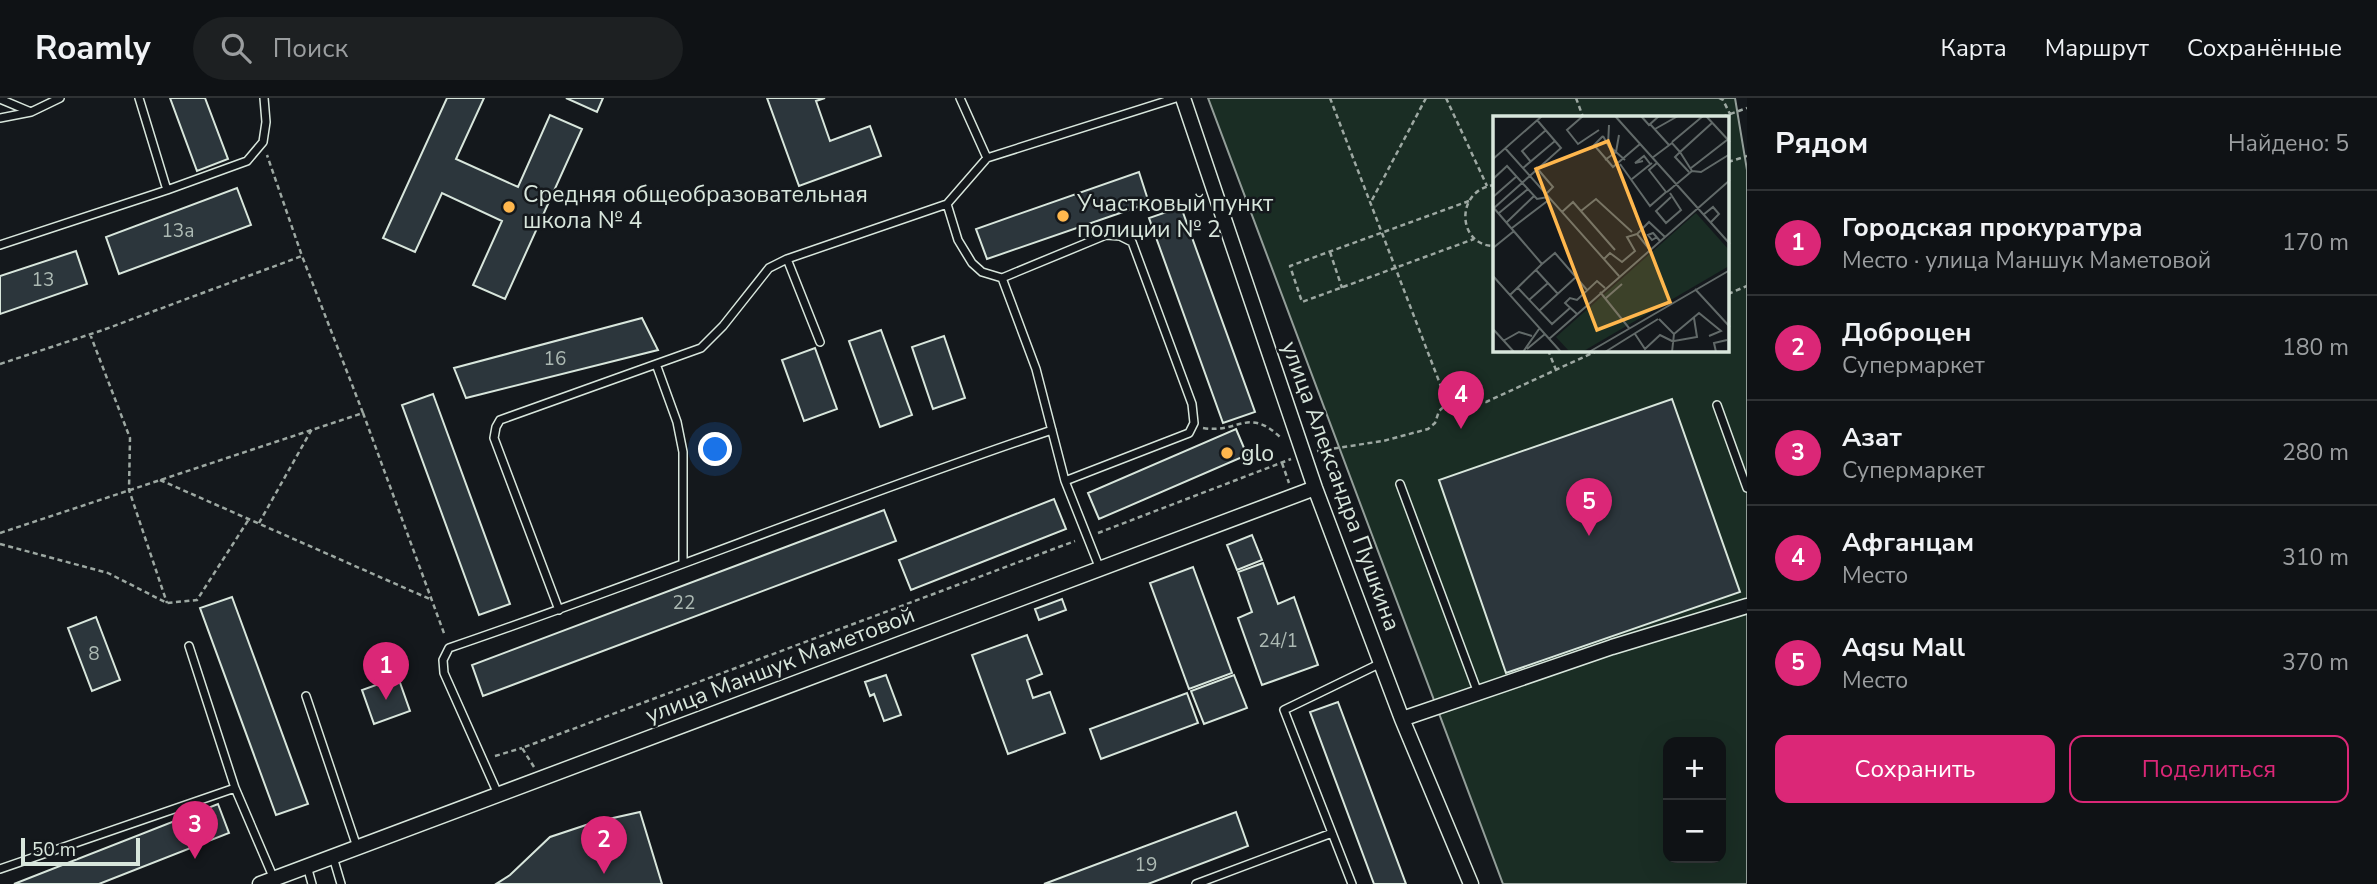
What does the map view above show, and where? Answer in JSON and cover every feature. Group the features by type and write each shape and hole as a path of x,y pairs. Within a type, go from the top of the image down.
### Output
{"street":[{"name":"улица Александра Пушкина","path":"1183,98 1301,456 1402,719 1471,884"},
{"name":"улица Маншук Маметовой","path":"267,881 1315,488"},
{"path":"1402,719 1612,647 1747,606"}],"lane":[{"path":"0,118 31,113 60,98"},
{"path":"139,98 167,190"},
{"path":"0,245 247,161 263,142 266,122 264,98"},
{"path":"960,98 987,158"},
{"path":"559,610 494,438 500,420 701,348 723,326 769,268 787,258 947,204 987,158 1177,98"},
{"path":"0,99 31,113"},
{"path":"947,204 958,240 972,263 982,272 1002,278 1106,235 1120,236 1132,242 1192,404 1194,424 1189,433 1065,481"},
{"path":"787,258 820,342"},
{"path":"1002,278 1036,369 1065,481 1100,569"},
{"path":"656,363 677,422 682,452 683,562"},
{"path":"1717,405 1747,488"},
{"path":"499,794 444,673 443,660 449,648 559,610 934,470 1052,430"},
{"path":"1400,484 1478,693"},
{"path":"189,646 267,881"},
{"path":"1352,884 1284,710 1381,663"},
{"path":"306,696 357,848"},
{"path":"0,869 235,788"},
{"path":"1196,884 1332,833"},
{"path":"333,857 341,884"},
{"path":"307,866 312,884"}],"path":[{"path":"1330,98 1448,403"},
{"path":"1371,201 1426,98"},
{"path":"1446,98 1487,186"},
{"path":"1576,98 1583,116"},
{"path":"1719,98 1723,100 1730,114"},
{"path":"1724,116 1747,108"},
{"path":"263,142 302,256 449,648"},
{"path":"1730,161 1747,156"},
{"path":"1493,185 1476,191 1468,201 1465,214 1467,228 1474,239 1493,246"},
{"path":"1468,201 1290,266 1302,302 1474,239"},
{"path":"1330,252 1342,288"},
{"path":"0,364 302,256"},
{"path":"1730,292 1747,286"},
{"path":"90,334 130,438 129,490 167,603"},
{"path":"1549,352 1556,371"},
{"path":"483,760 522,748 1301,456 1330,447 1383,441 1428,429 1435,423 1439,411 1462,396 1486,402 1595,352"},
{"path":"0,533 363,413"},
{"path":"1194,424 1206,429 1253,421 1266,424 1301,456"},
{"path":"258,523 312,429"},
{"path":"1282,463 1294,496"},
{"path":"160,480 432,600"},
{"path":"0,544 107,573 167,603 197,600 249,519"},
{"path":"522,748 541,779"}],"green space":[{"path":"1208,98 1735,98 1747,170 1747,884 1503,884"}],"building":[{"path":"170,98 205,98 228,159 197,171"},
{"name":"Средняя общеобразовательная школа № 4","path":"447,98 484,98 456,159 518,187 550,115 582,129 505,299 473,285 502,221 442,193 415,252 383,238"},
{"path":"566,98 603,98 597,112"},
{"path":"767,98 825,98 816,101 830,141 870,126 881,156 799,186"},
{"name":"Участковый пункт полиции № 2","path":"1139,172 1149,203 987,259 976,229"},
{"path":"237,188 251,225 119,274 106,237"},
{"path":"1181,207 1255,412 1223,423 1149,218"},
{"path":"76,251 87,284 0,314 0,276"},
{"path":"642,318 658,350 466,398 454,368"},
{"path":"881,330 912,415 880,427 849,341"},
{"path":"944,336 965,398 933,409 912,347"},
{"path":"815,348 837,409 804,421 782,360"},
{"path":"433,394 510,604 479,615 402,405"},
{"path":"1672,399 1740,592 1506,673 1439,480"},
{"path":"1236,429 1247,455 1099,519 1088,493"},
{"path":"1054,499 1066,529 911,590 899,560"},
{"path":"884,510 896,541 483,696 472,665"},
{"path":"1252,535 1262,560 1237,570 1227,545"},
{"path":"1263,563 1278,604 1294,597 1318,665 1262,685 1238,618 1252,612 1238,572"},
{"path":"1193,567 1232,673 1189,689 1150,583"},
{"path":"232,597 308,804 276,815 200,608"},
{"path":"1062,599 1066,610 1039,620 1035,609"},
{"path":"96,617 120,680 92,691 68,628"},
{"path":"1027,635 1042,674 1027,680 1033,698 1050,692 1065,733 1008,754 972,655"},
{"path":"886,675 901,715 884,721 874,694 870,696 865,682"},
{"path":"1234,675 1247,708 1204,724 1191,691"},
{"path":"398,677 410,711 374,724 362,690"},
{"path":"1187,693 1198,723 1101,759 1090,729"},
{"path":"1338,702 1406,884 1374,884 1310,712"},
{"path":"218,804 229,833 99,884 14,884"},
{"path":"640,812 662,884 496,884 510,875 550,837 595,822"},
{"path":"1236,812 1248,846 1148,884 1044,884"}],"place":[{"name":"Средняя общеобразовательная школа № 4","path":"509,207"},
{"name":"Участковый пункт полиции № 2","path":"1063,216"},
{"name":"Афганцам","path":"1461,429"},
{"name":"glo","path":"1227,453"},
{"name":"Аqsu Mall","path":"1589,536"},
{"name":"Городская прокуратура","path":"386,700"},
{"name":"Азат","path":"195,859"},
{"name":"Доброцен","path":"604,874"}]}
